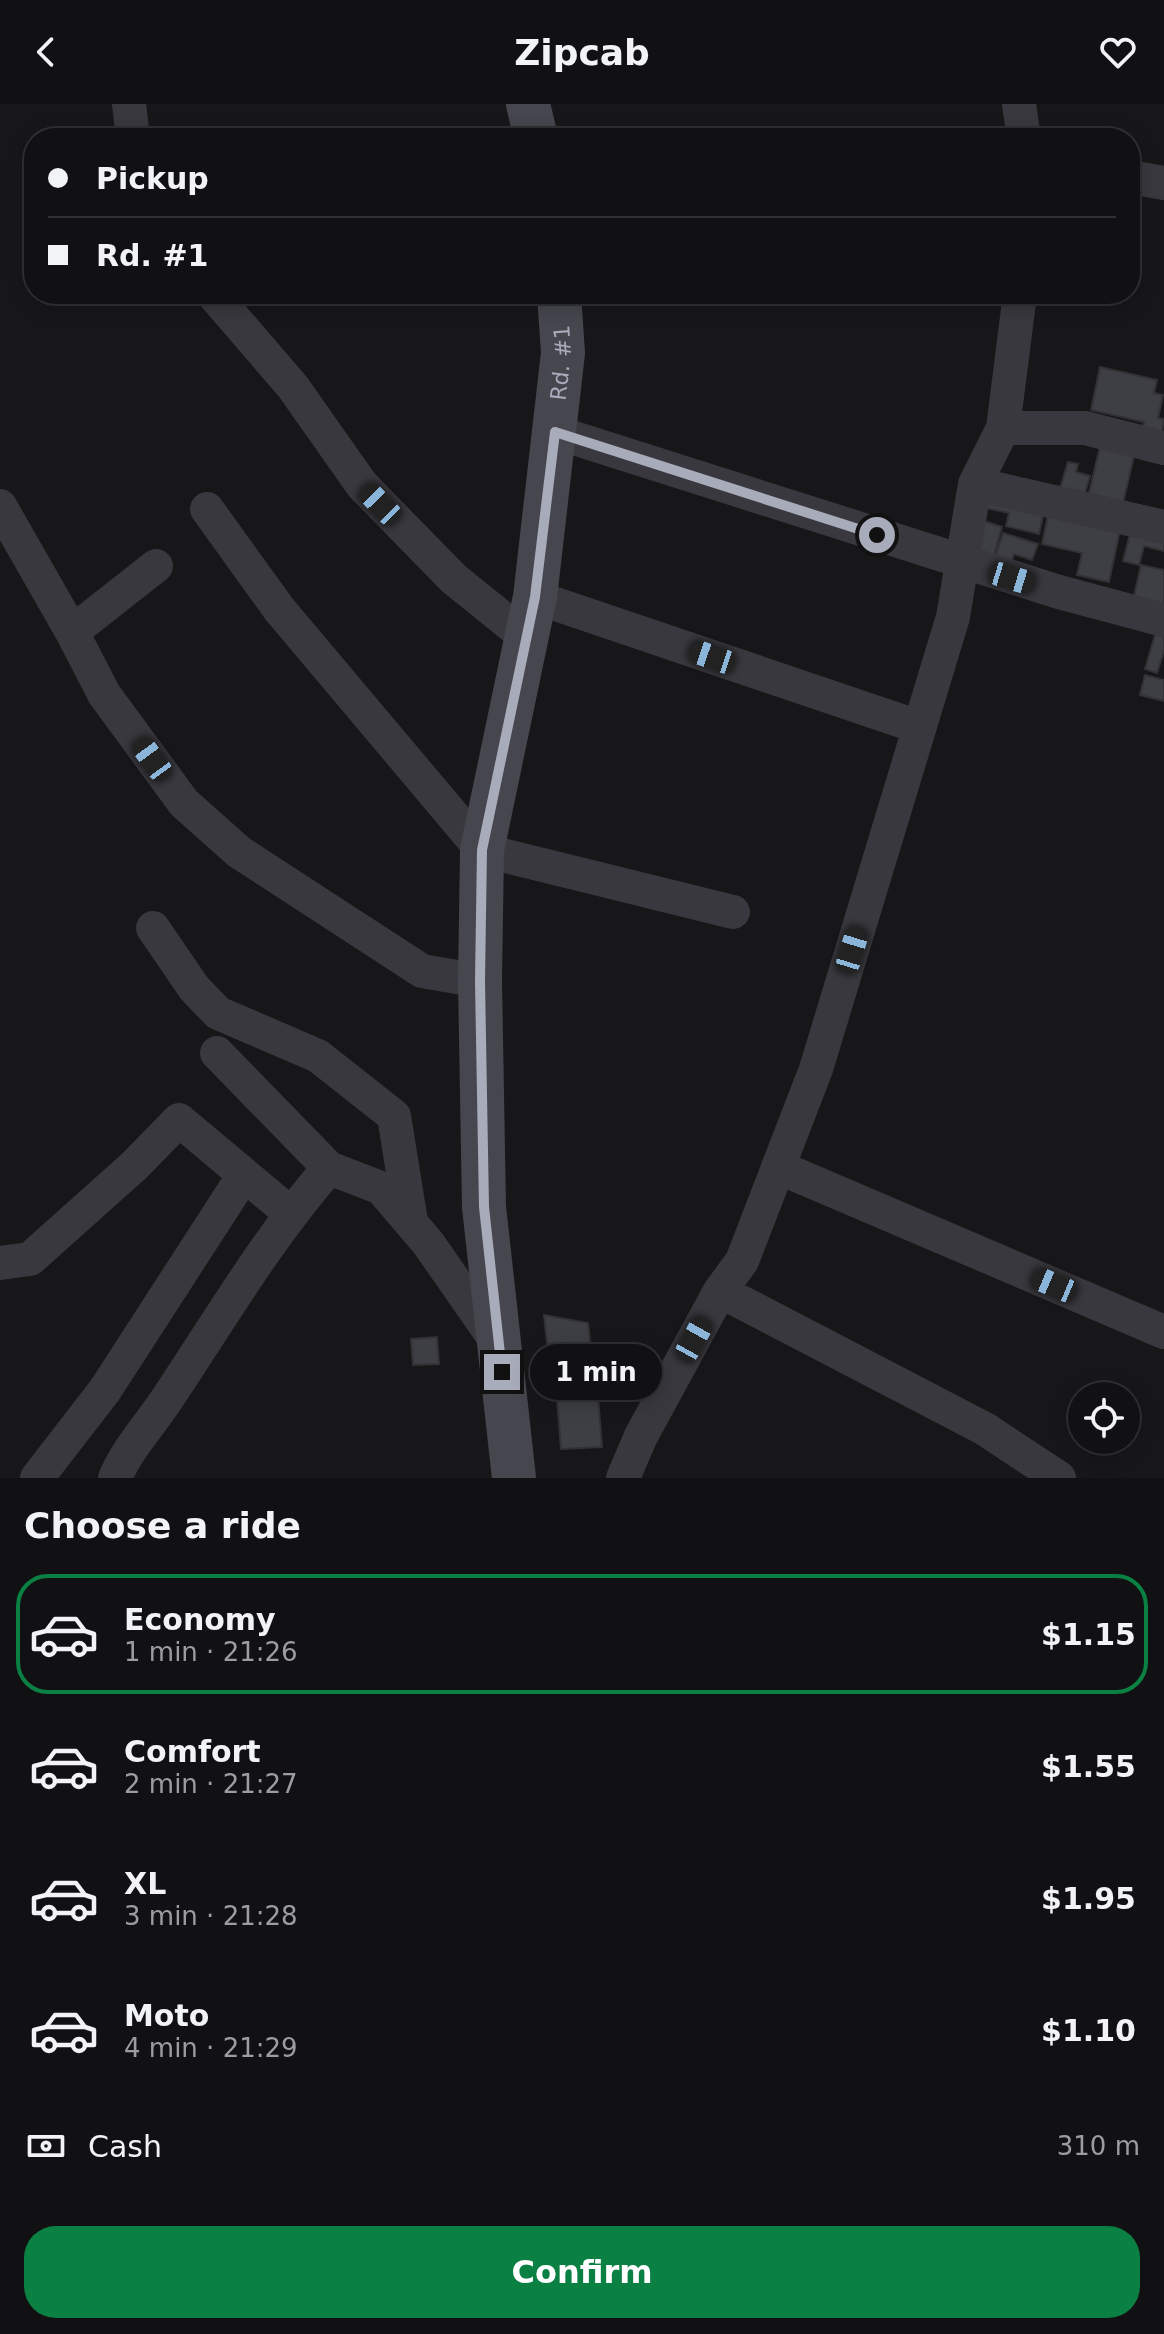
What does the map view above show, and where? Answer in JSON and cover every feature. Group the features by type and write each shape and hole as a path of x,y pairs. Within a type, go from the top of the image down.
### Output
{"main road":[{"path":"528,104 534,128"},
{"name":"Rd. #1","path":"514,1478 484,1207 480,981 482,850 530,617 563,353 560,304"}],"street":[{"path":"129,104 132,128"},
{"path":"1019,104 1023,128"},
{"path":"1140,179 1164,183"},
{"path":"222,304 293,387 362,485 454,579 530,617 919,727"},
{"path":"623,1478 641,1436 720,1291 742,1261 816,1069 953,617 975,484 1003,428 1019,304"},
{"path":"1003,428 1085,428 1164,448"},
{"path":"555,432 964,563 1164,620"},
{"path":"975,484 1164,527"},
{"path":"0,506 104,694 184,803 239,852 422,971 480,981"},
{"path":"207,509 279,609 482,850 733,912"},
{"path":"72,632 156,566"},
{"path":"153,928 194,988 218,1013 318,1056 394,1116 411,1222"},
{"path":"217,1053 329,1168 381,1188 411,1222 499,1345"},
{"path":"0,1263 30,1259 134,1166 179,1120 290,1213"},
{"path":"778,1167 1164,1332"},
{"path":"115,1478 124,1457 167,1399 290,1213 329,1168"},
{"path":"37,1478 105,1390 244,1175"},
{"path":"720,1291 985,1429 1059,1478"}],"building":[{"path":"1100,367 1157,380 1154,393 1163,395 1158,418 1164,419 1160,445 1140,440 1144,422 1091,410"},
{"path":"1103,434 1137,443 1123,503 1089,493"},
{"path":"1068,462 1078,464 1076,472 1090,476 1083,500 1059,492"},
{"path":"980,495 1044,511 1039,534 1006,526 1009,513 977,506"},
{"path":"1049,510 1121,525 1109,582 1077,575 1082,553 1042,544"},
{"path":"984,521 1002,527 993,558 975,553"},
{"path":"1133,522 1164,529 1164,551 1144,546 1139,565 1123,561"},
{"path":"1003,533 1038,544 1032,560 1014,554 1009,568 993,563"},
{"path":"1141,565 1164,570 1164,612 1132,605"},
{"path":"1157,628 1164,631 1164,651 1157,673 1145,669"},
{"path":"1145,675 1164,680 1164,701 1140,695"},
{"path":"544,1315 588,1323 595,1385 552,1390"},
{"path":"437,1337 439,1364 413,1365 411,1339"},
{"path":"598,1396 602,1447 561,1449 557,1399"}],"route":[{"path":"502,1372 484,1207 480,981 482,850 535,597 555,432 877,535"}]}
